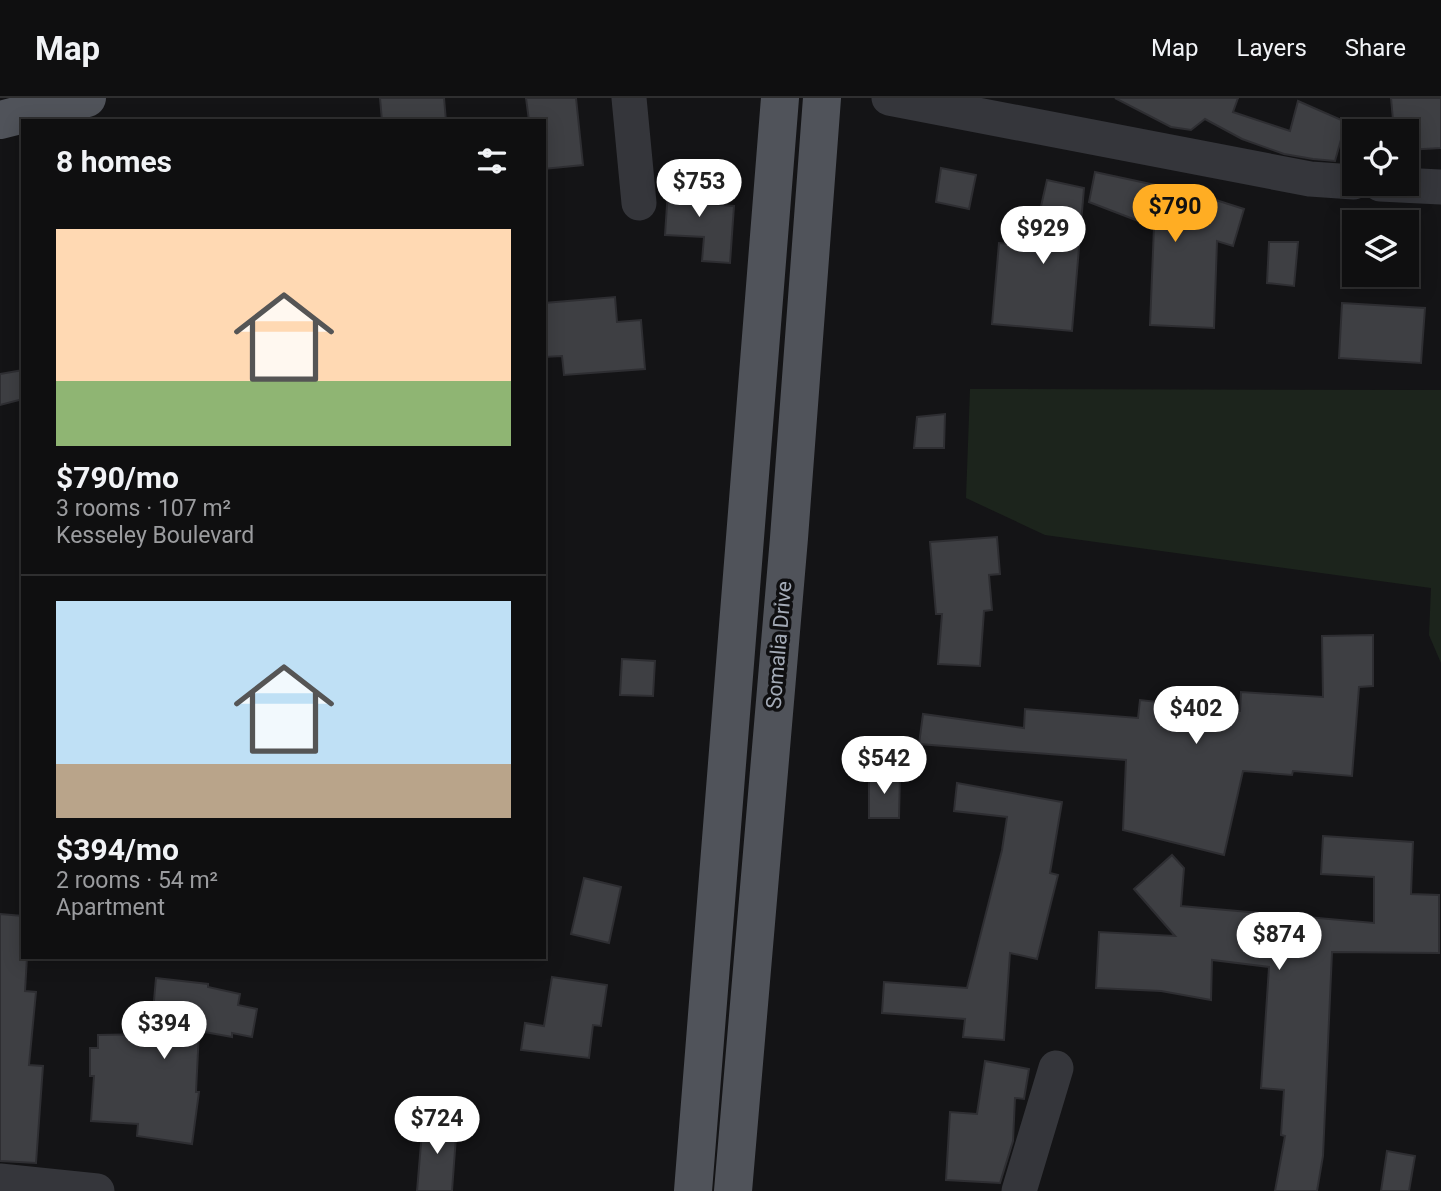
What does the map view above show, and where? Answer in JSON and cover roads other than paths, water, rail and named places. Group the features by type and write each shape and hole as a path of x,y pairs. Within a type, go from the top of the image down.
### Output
{"main road":[{"path":"0,120 87,98"},
{"name":"Somalia Drive","path":"693,1191 780,98"},
{"name":"Somalia Drive","path":"733,1191 789,538 822,98"}],"street":[{"path":"629,98 639,203"},
{"path":"889,98 1310,180 1342,181"},
{"path":"1419,186 1441,187"},
{"path":"1019,1191 1056,1068"},
{"path":"0,1181 97,1191"}]}
